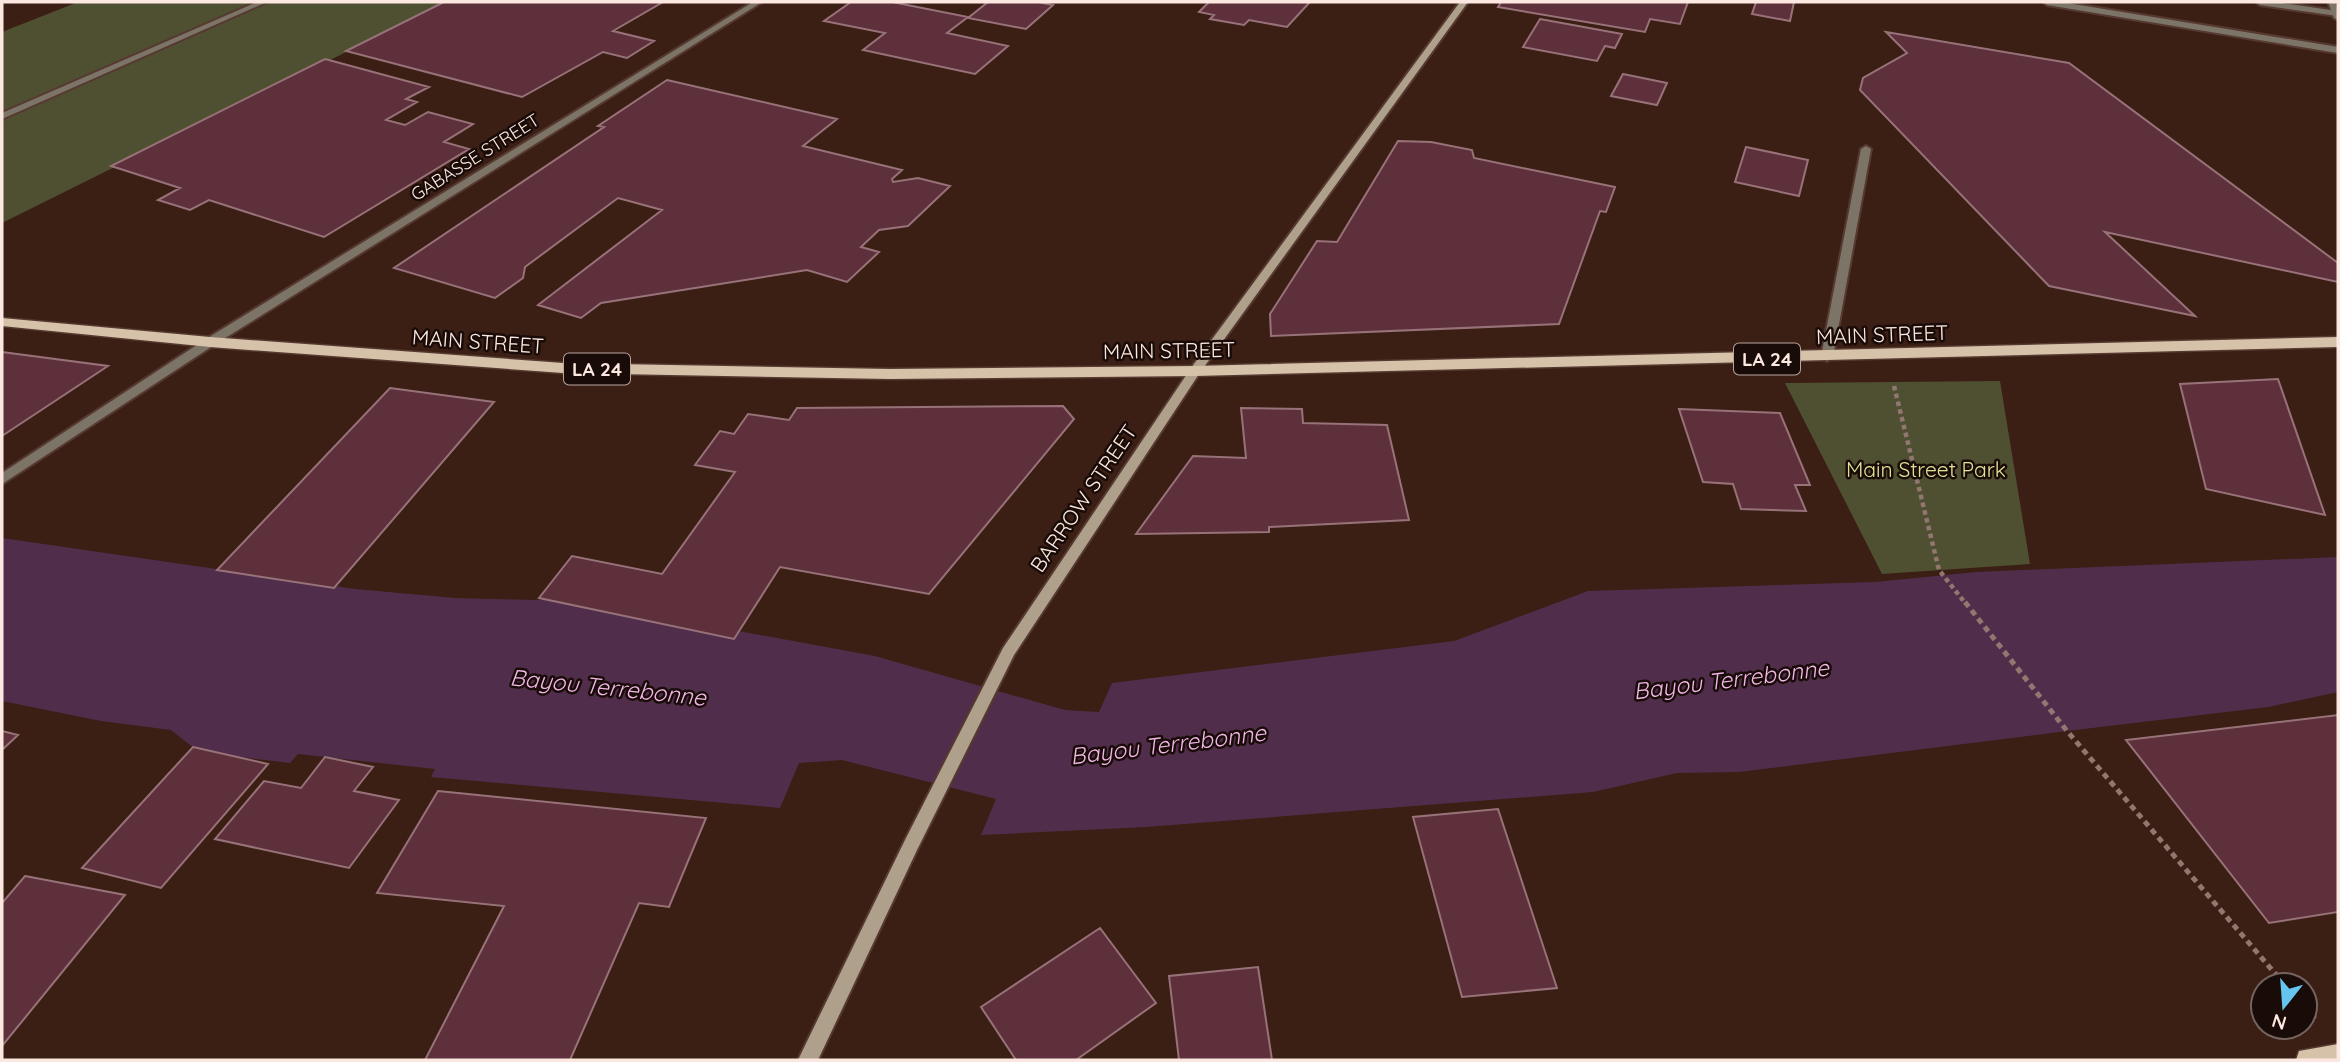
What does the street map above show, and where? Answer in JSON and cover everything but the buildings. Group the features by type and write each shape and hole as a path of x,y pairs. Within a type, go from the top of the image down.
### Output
{"main road":[{"name":"BARROW STREET","path":"808,1060 911,845 1008,652 1195,371 1464,2"},
{"name":"MAIN STREET","path":"2,322 210,342 563,368 890,374 1195,371 2338,342"},
{"path":"2308,1060 2338,1056"}],"street":[{"path":"2,116 263,2"},
{"name":"GABASSE STREET","path":"2,479 210,342 758,2"},
{"path":"2047,2 2338,50"},
{"path":"2260,2 2337,16 2332,2"},
{"path":"1827,357 1866,149"}],"path":[{"path":"1887,355 1939,570 2067,732 2273,971"}],"green space":[{"path":"78,2 447,2 2,223 2,32"},
{"name":"Main Street Park","path":"2000,381 2030,564 1882,574 1785,383"}],"water":[{"name":"Bayou Terrebonne","path":"2,538 355,589 455,598 575,601 875,656 1065,710 1099,712 1112,683 1454,641 1588,591 1875,582 1976,572 2338,557 2338,692 2268,707 1739,772 1677,773 1593,792 1146,827 981,835 996,799 842,760 799,763 780,808 431,777 435,769 298,754 290,763 199,752 171,730 101,721 2,701"}]}
